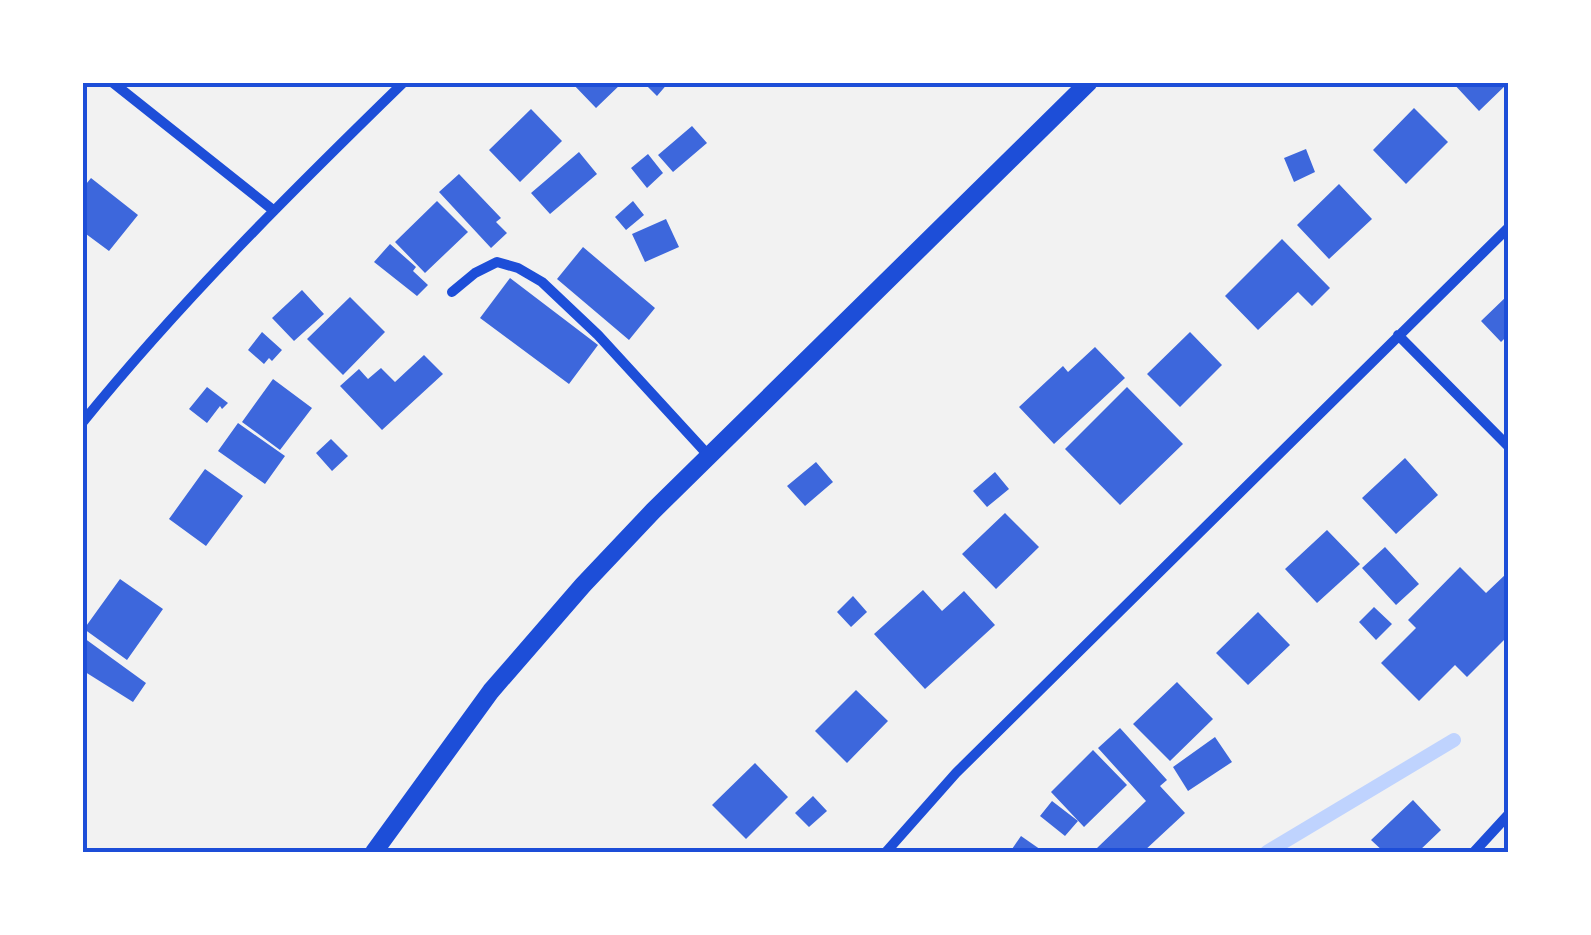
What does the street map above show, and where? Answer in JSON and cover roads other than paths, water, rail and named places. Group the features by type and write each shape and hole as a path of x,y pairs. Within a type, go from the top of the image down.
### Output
{"street":[{"path":"112,82 272,210"},
{"path":"82,423 272,210 404,82"},
{"path":"374,852 491,691 584,585 1089,82"},
{"path":"886,852 956,774 1508,228"},
{"path":"452,292 475,273 497,262 518,268 542,282 598,335 710,456"},
{"path":"1398,335 1508,446"},
{"path":"1474,852 1508,816"}],"waterway":[{"path":"1267,852 1454,740"}]}
